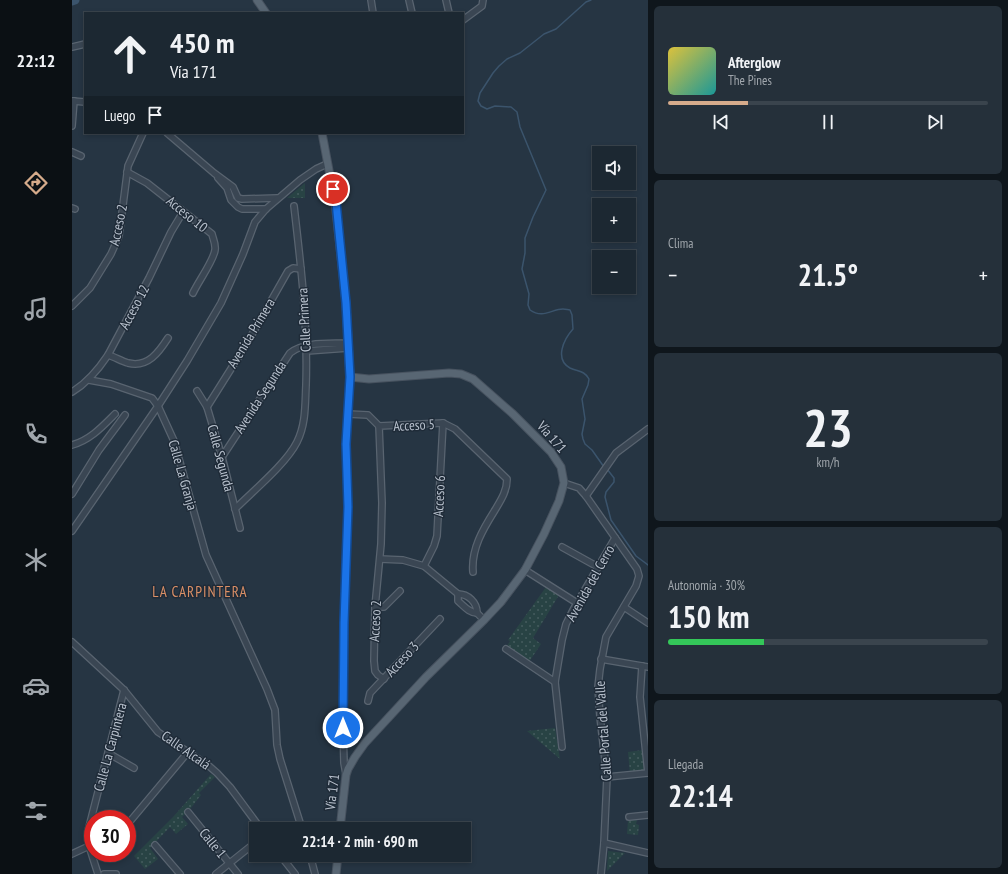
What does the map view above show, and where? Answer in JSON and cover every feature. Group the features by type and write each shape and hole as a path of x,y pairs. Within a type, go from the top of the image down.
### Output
{"main road":[{"path":"257,0 265,12"},
{"path":"322,134 336,202 346,303 350,377"},
{"name":"Vía 171","path":"341,822 346,775 355,757 365,743 426,677 501,602 525,570 559,501 564,483 561,467 551,452 513,414 473,379 461,374 449,373 369,379 350,377"},
{"path":"336,874 337,862"}],"street":[{"path":"371,0 373,12"},
{"path":"409,0 412,12"},
{"path":"446,0 449,12"},
{"path":"464,19 482,3"},
{"path":"72,47 84,44"},
{"path":"72,126 73,101 84,102"},
{"name":"Acceso 2","path":"72,306 90,288 114,248 119,236 128,166 143,134"},
{"path":"168,134 214,173 233,186 238,198 278,198"},
{"path":"72,152 81,156"},
{"path":"72,531 187,361 221,303 243,254 255,222 266,209 300,180 316,169 328,164"},
{"name":"Acceso 10","path":"127,172 147,183 164,195 183,212 212,234 215,250 193,293"},
{"path":"214,173 227,188 231,200 238,207 242,209 266,209"},
{"name":"Calle Primera","path":"235,508 288,456 301,433 305,417 306,348 301,269 294,206"},
{"name":"Acceso 12","path":"72,392 89,380 108,355 149,278 171,232 183,212"},
{"name":"Avenida Primera","path":"206,407 246,345 288,271 293,268 301,269"},
{"path":"108,355 129,363 141,363 152,359 160,351 168,338"},
{"path":"306,348 348,345"},
{"name":"Avenida Segunda","path":"222,457 285,359 296,348 306,348"},
{"path":"346,775 344,763 343,728 344,623 348,507 346,444 350,377"},
{"path":"89,380 111,384 152,398 158,406"},
{"name":"Calle Segunda","path":"197,391 206,407 222,457 240,528"},
{"name":"Calle La Granja","path":"158,406 174,441 206,555 267,689 275,710 277,745 280,759 300,822"},
{"path":"72,445 86,439 115,414"},
{"path":"348,414 368,415 379,426"},
{"path":"72,494 99,450 125,415"},
{"path":"108,420 116,426"},
{"name":"Acceso 5","path":"380,559 382,503 379,426 443,423 455,429 507,479 507,488 505,493 474,550 473,572"},
{"name":"Acceso 6","path":"424,566 434,546 437,536 443,423"},
{"path":"586,496 616,453 648,429"},
{"name":"Calle Portal del Valle","path":"564,483 578,488 586,496 637,569 638,576 636,586 606,638 601,659 598,687 607,777 601,874"},
{"name":"Avenida del Cerro","path":"562,747 555,682 566,624 615,538"},
{"path":"562,547 598,567"},
{"path":"380,559 403,560 424,566 458,594 464,594 471,599 477,607 477,613"},
{"name":"Acceso 2","path":"380,559 375,607 374,665 375,670 384,679"},
{"path":"525,570 577,603"},
{"path":"375,607 384,607 400,591"},
{"path":"458,594 458,601 472,613 477,613 484,620"},
{"path":"624,608 648,624"},
{"name":"Acceso 3","path":"368,701 370,693 440,618"},
{"name":"Calle Alcalá","path":"72,642 124,690 158,732 209,766 244,805 256,822"},
{"path":"506,649 555,682"},
{"path":"601,659 645,666 640,697 648,773 607,777"},
{"name":"Calle La Carpintera","path":"96,810 124,690"},
{"path":"136,814 188,752"},
{"path":"108,753 134,768"},
{"name":"Calle 1","path":"188,812 238,874"},
{"path":"629,817 648,815"},
{"path":"604,843 648,853"},
{"path":"155,845 180,874"},
{"path":"72,854 84,848"},
{"path":"216,874 249,848"},
{"name":"Calle La Carpintera","path":"94,862 98,874"},
{"path":"286,862 295,874"},
{"path":"312,862 315,874"},
{"path":"104,874 116,874"}],"green space":[{"path":"305,183 305,198 287,198"},
{"path":"546,587 559,595 533,638 541,644 529,662 507,646 510,641 508,640"},
{"path":"555,728 560,759 527,731"},
{"path":"643,750 645,772 630,774 628,752"},
{"path":"211,774 215,777 199,793 201,795 182,817 188,824 176,834 170,827 150,848 158,859 145,869 136,858 136,854 173,817"},
{"path":"628,820 637,820 636,824 639,825 638,835 627,834"},
{"path":"608,851 625,853 607,871"}],"waterway":[{"path":"591,0 586,2 556,29 544,34 520,53 507,59 499,66 480,93 478,101 481,106 487,109 495,106 511,107 517,112 520,127 546,190 525,238 525,253 522,269 529,294 528,305 530,310 539,314 559,309 570,310 573,329 564,343 562,349 562,360 570,368 583,373 589,379 582,399 585,419 582,434 585,444 592,450 604,467"},
{"path":"607,469 614,478 614,482 606,492 605,497 611,520 636,556 648,565"}],"district":[{"name":"LA CARPINTERA","path":"200,591"}],"route":[{"path":"333,189 336,202 346,303 350,377 346,444 348,507 344,623 343,728"}]}
